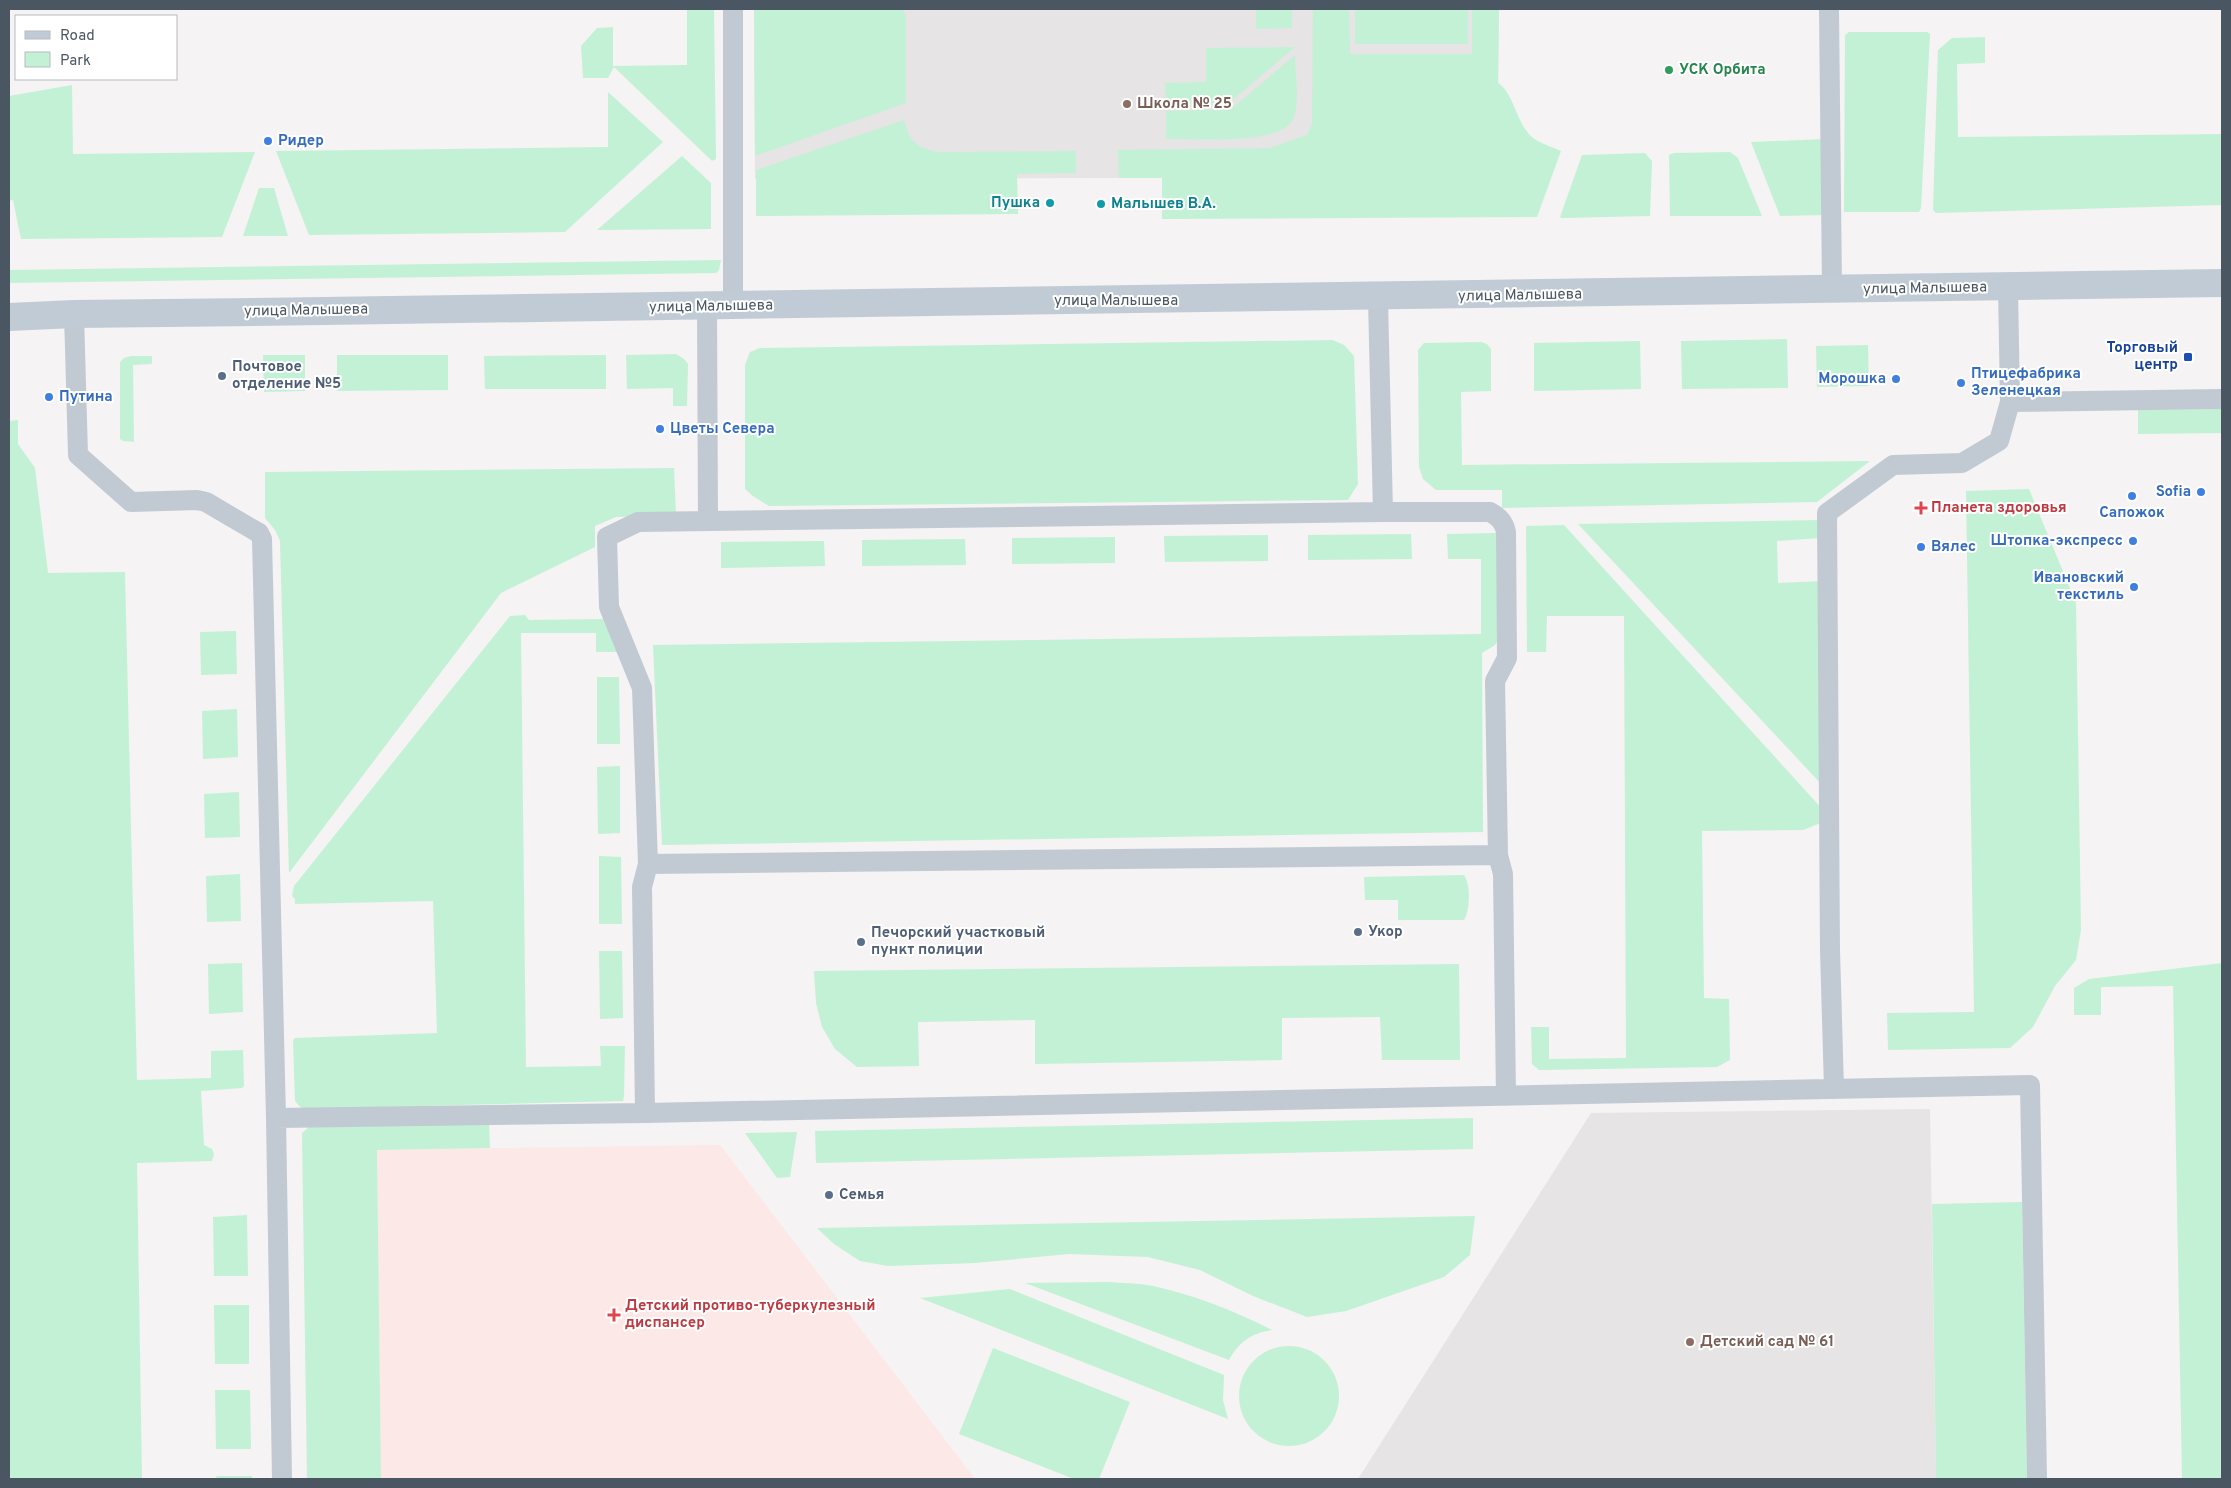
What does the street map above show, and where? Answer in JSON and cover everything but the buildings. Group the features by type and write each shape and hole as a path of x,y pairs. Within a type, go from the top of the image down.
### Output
{"street":[{"name":"улица Малышева","path":"9,317 74,314 1378,299 2222,283"}],"lane":[{"path":"708,521 720,307 733,9"},
{"path":"1829,9 1832,291"},
{"path":"1834,1089 1830,941 1826,513 1893,465 1962,463 2000,442 2010,402 2008,288"},
{"path":"1378,299 1383,512"},
{"path":"74,314 78,455 131,502 202,501 259,533 262,539 276,1118 282,1479"},
{"path":"2010,402 2222,399"},
{"path":"645,1113 642,888 648,864 642,688 609,608 607,537 638,522 1490,512 1504,524 1506,532 1507,658 1495,681 1498,855 1503,874 1506,1096"},
{"path":"648,864 1498,855"},
{"path":"276,1118 645,1113 2030,1085 2037,1479"}],"shaded area":[{"name":"Школа № 25","path":"754,9 1499,9 1497,177 755,179"},
{"name":"Детский сад № 61","path":"1930,1109 1936,1479 1358,1479 1591,1113"},
{"name":"Детский противо-туберкулезный диспансер","path":"720,1145 975,1479 381,1479 377,1150"}],"green space":[{"path":"687,9 714,9 716,159 712,161 614,67 608,78 583,78 581,46 597,28 613,27 613,66 687,65"},
{"path":"754,9 902,9 906,16 906,103 755,156"},
{"path":"1256,9 1292,9 1292,28 1256,29"},
{"path":"1313,9 1349,9 1350,54 1472,54 1472,9 1499,9 1498,83 1508,94 1522,124 1532,137 1561,151 1537,217 1162,219 1162,178 1119,178 1118,150 1270,148 1307,135 1312,124"},
{"path":"1355,9 1468,9 1468,44 1355,44"},
{"path":"1849,32 1927,32 1930,34 1921,208 1919,212 1844,212 1845,35"},
{"path":"1985,37 1985,63 1957,64 1958,137 2222,134 2222,205 1936,213 1933,210 1938,50 1952,38"},
{"path":"1295,47 1229,103 1166,104 1165,83 1206,82 1206,48"},
{"path":"1295,55 1297,102 1294,117 1287,127 1274,133 1237,139 1166,139 1166,111 1231,109"},
{"path":"72,85 73,154 255,152 222,237 21,239 13,200 9,201 9,96"},
{"path":"608,92 663,142 565,232 309,235 276,151 608,147"},
{"path":"904,120 908,133 914,142 929,150 937,152 1076,151 1076,173 1017,174 1018,214 756,216 756,170"},
{"path":"1825,139 1825,215 1780,216 1751,142"},
{"path":"1730,152 1738,158 1762,216 1670,216 1669,155 1674,153"},
{"path":"1645,153 1652,161 1650,216 1560,217 1582,155"},
{"path":"682,156 711,183 711,229 597,230"},
{"path":"259,188 274,188 288,236 243,236"},
{"path":"721,260 719,270 716,273 9,283 9,270"},
{"path":"1787,339 1788,388 1682,389 1681,341"},
{"path":"1333,340 1344,345 1354,356 1358,484 1348,500 769,506 745,489 745,365 750,352 760,348"},
{"path":"1640,341 1641,389 1534,391 1534,343"},
{"path":"1481,342 1487,344 1491,349 1491,391 1461,392 1462,465 1870,461 1817,502 1502,508 1502,490 1436,490 1423,479 1419,467 1418,350 1424,343"},
{"path":"1868,345 1869,386 1817,387 1816,346"},
{"path":"676,354 688,364 687,406 673,406 673,388 627,389 626,355"},
{"path":"263,355 305,355 305,391 264,392"},
{"path":"337,355 448,355 448,390 337,391"},
{"path":"606,355 606,389 485,389 484,356"},
{"path":"152,356 152,364 133,365 134,442 120,439 120,362 124,358"},
{"path":"2222,409 2222,433 2138,434 2138,410"},
{"path":"18,420 18,444 35,468 48,573 125,572 137,1080 211,1078 211,1051 243,1050 244,1086 242,1088 201,1091 204,1145 212,1149 214,1154 212,1161 137,1163 142,1479 9,1479 9,421"},
{"path":"674,468 676,515 616,517 595,526 595,547 501,593 289,873 280,541 275,530 265,518 265,472"},
{"path":"2029,489 2076,603 2081,930 2076,960 2055,986 2033,1027 2010,1048 1888,1050 1887,1013 1974,1012 1966,491"},
{"path":"1821,520 1821,538 1777,541 1778,583 1822,581 1824,787 1578,524"},
{"path":"1564,525 1824,811 1823,822 1803,830 1702,831 1704,998 1729,999 1730,1060 1717,1067 1539,1070 1532,1064 1531,1027 1549,1027 1549,1059 1626,1058 1624,616 1547,616 1546,652 1527,652 1526,526"},
{"path":"1497,533 1499,638 1495,645 1482,653 1483,832 662,845 653,645 1481,634 1481,559 1448,559 1447,534"},
{"path":"1411,534 1412,559 1308,560 1308,535"},
{"path":"1268,535 1268,561 1165,562 1164,536"},
{"path":"1115,537 1115,563 1012,564 1012,538"},
{"path":"965,539 966,565 862,566 862,540"},
{"path":"824,541 825,566 721,568 721,542"},
{"path":"525,615 529,620 605,619 622,652 596,652 596,633 521,633 526,1067 601,1066 600,1046 625,1046 623,1101 302,1109 295,1101 293,1040 295,1038 437,1033 433,901 295,904 295,899 292,896 294,886 510,616"},
{"path":"236,631 237,674 201,675 200,632"},
{"path":"597,677 619,677 620,744 597,744"},
{"path":"237,709 238,757 203,759 202,711"},
{"path":"620,766 620,833 598,834 597,767"},
{"path":"239,792 240,837 205,838 204,794"},
{"path":"599,856 621,857 622,924 599,924"},
{"path":"240,874 241,921 207,922 206,876"},
{"path":"1464,875 1468,885 1469,898 1468,910 1464,920 1398,920 1398,900 1365,900 1364,877"},
{"path":"599,951 622,951 623,1018 600,1019"},
{"path":"242,963 243,1012 209,1014 208,964"},
{"path":"2222,963 2222,1479 2182,1479 2173,986 2101,987 2101,1015 2074,1015 2074,988 2089,979"},
{"path":"1459,964 1460,1060 1382,1060 1380,1017 1282,1018 1282,1060 1035,1064 1035,1020 918,1022 919,1066 857,1067 835,1049 822,1027 816,1003 814,971"},
{"path":"1473,1118 1473,1149 816,1163 815,1131"},
{"path":"489,1122 490,1148 377,1150 381,1479 307,1479 302,1133 309,1127"},
{"path":"797,1132 790,1177 777,1178 745,1133"},
{"path":"2022,1202 2027,1479 1936,1479 1932,1204"},
{"path":"247,1215 248,1276 214,1276 213,1217"},
{"path":"1475,1216 1470,1255 1444,1277 1346,1311 1307,1317 1253,1296 1200,1270 1148,1257 1069,1254 975,1263 888,1266 860,1261 834,1244 817,1228"},
{"path":"1107,1282 1147,1285 1184,1294 1244,1316 1272,1330 1258,1333 1246,1339 1229,1360 1025,1283"},
{"path":"1010,1289 1224,1375 1223,1400 1228,1419 920,1298"},
{"path":"214,1305 249,1305 249,1364 215,1364"},
{"path":"1289,1346 1308,1350 1324,1361 1335,1377 1339,1396 1335,1415 1324,1431 1308,1442 1289,1446 1270,1442 1254,1431 1243,1415 1239,1396 1243,1377 1254,1361 1270,1350"},
{"path":"993,1348 1130,1402 1099,1479 1074,1479 959,1434"},
{"path":"215,1390 250,1390 251,1449 216,1449"},
{"path":"216,1476 252,1476 252,1479 217,1479"}],"place":[{"name":"УСК Орбита","path":"1669,70"},
{"name":"Школа № 25","path":"1127,104"},
{"name":"Ридер","path":"268,141"},
{"name":"Пушка","path":"1050,203"},
{"name":"Малышев В.А.","path":"1101,204"},
{"name":"Торговый центр","path":"2188,357"},
{"name":"Почтовое отделение №5","path":"222,376"},
{"name":"Морошка","path":"1896,379"},
{"name":"Птицефабрика Зеленецкая","path":"1961,383"},
{"name":"Путина","path":"49,397"},
{"name":"Цветы Севера","path":"660,429"},
{"name":"Sofia","path":"2201,492"},
{"name":"Сапожок","path":"2132,496"},
{"name":"Планета здоровья","path":"1921,508"},
{"name":"Штопка-экспресс","path":"2133,541"},
{"name":"Вялес","path":"1921,547"},
{"name":"Ивановский текстиль","path":"2134,587"},
{"name":"Укор","path":"1358,932"},
{"name":"Печорский участковый пункт полиции","path":"861,942"},
{"name":"Семья","path":"829,1195"},
{"name":"Детский противо-туберкулезный диспансер","path":"614,1315"},
{"name":"Детский сад № 61","path":"1690,1342"}]}
